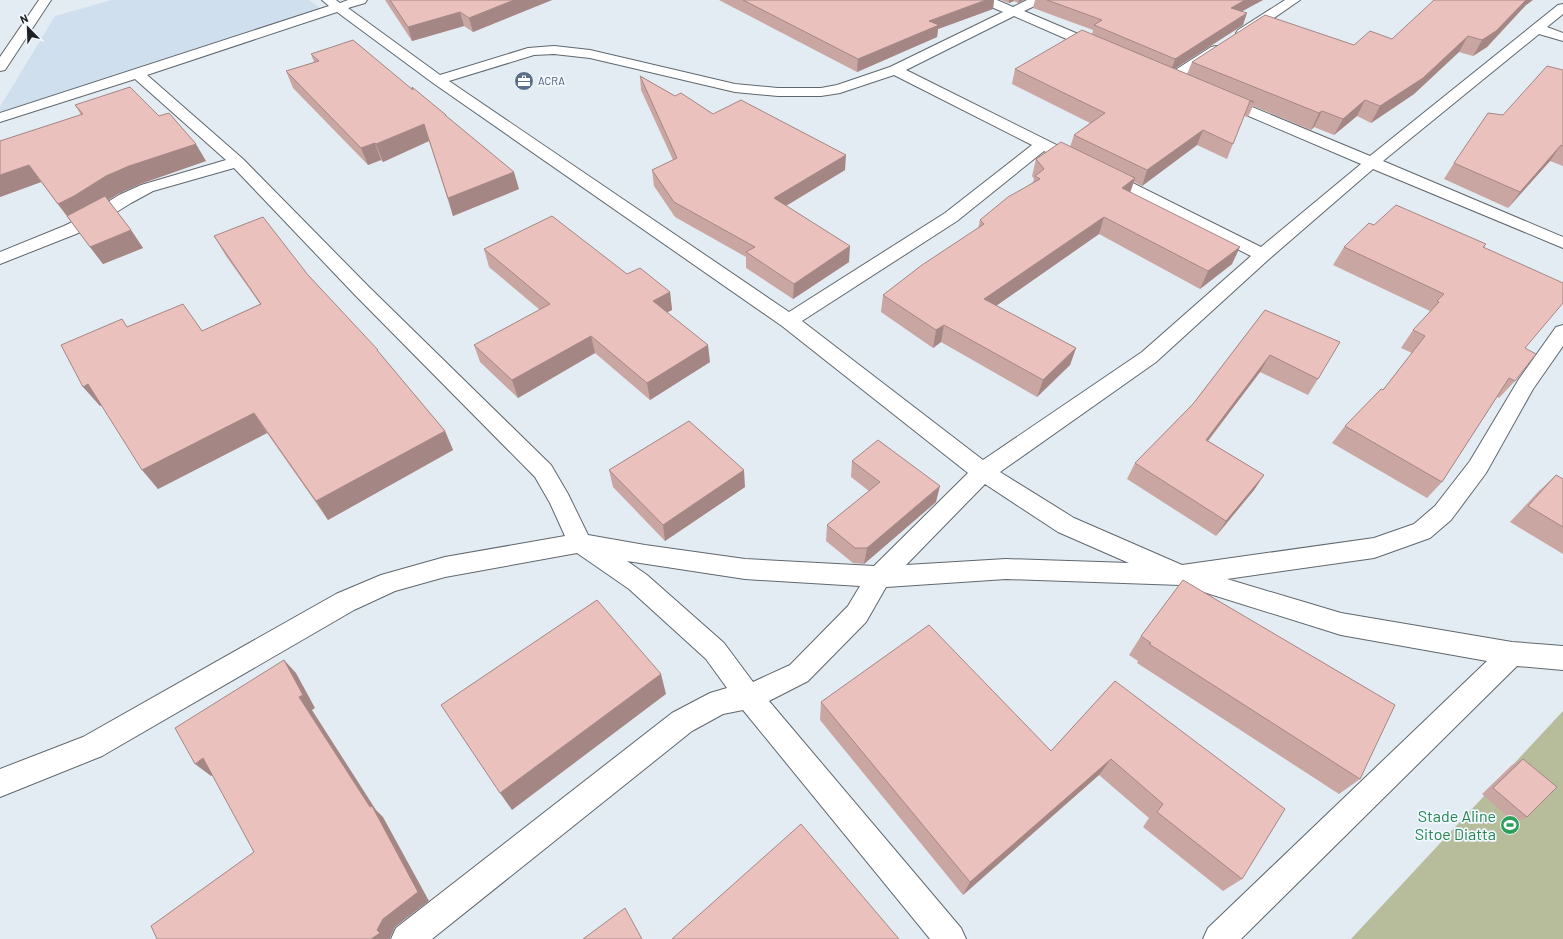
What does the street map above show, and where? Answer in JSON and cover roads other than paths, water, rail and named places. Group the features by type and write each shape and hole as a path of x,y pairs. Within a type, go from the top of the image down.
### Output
{"street":[{"path":"0,67 45,0"},
{"path":"0,118 138,74 333,4 361,0"},
{"path":"986,0 1114,54"},
{"path":"438,80 533,51 554,50 590,54 735,88 778,92 821,92 840,89 894,70 1037,0"},
{"path":"1171,78 1294,0"},
{"path":"333,4 438,80 789,321 983,472 1066,525 1181,575 1342,624 1512,654 1563,658"},
{"path":"407,939 682,722 719,702 749,697 799,673 857,614 879,577 983,472 1149,357 1263,255 1372,162 1539,29 1563,8"},
{"path":"1539,29 1563,37"},
{"path":"894,70 1263,255"},
{"path":"1157,72 1186,84"},
{"path":"138,74 237,162 362,291 543,471 560,500 580,543 638,582 715,650 749,697 950,939"},
{"path":"1207,93 1563,242"},
{"path":"789,321 951,217 1043,144"},
{"path":"0,258 70,230 93,219 125,198 147,188 237,162"},
{"path":"0,784 92,747 345,602 390,582 445,567 580,543 645,555 745,569 879,577 1006,569 1181,575 1374,548 1422,531 1443,513 1478,467 1526,384 1563,332"},
{"path":"1219,939 1512,654"}],"place":[{"name":"ACRA","path":"524,81"},
{"name":"Stade Aline Sitoe Diatta","path":"1510,825"}]}
